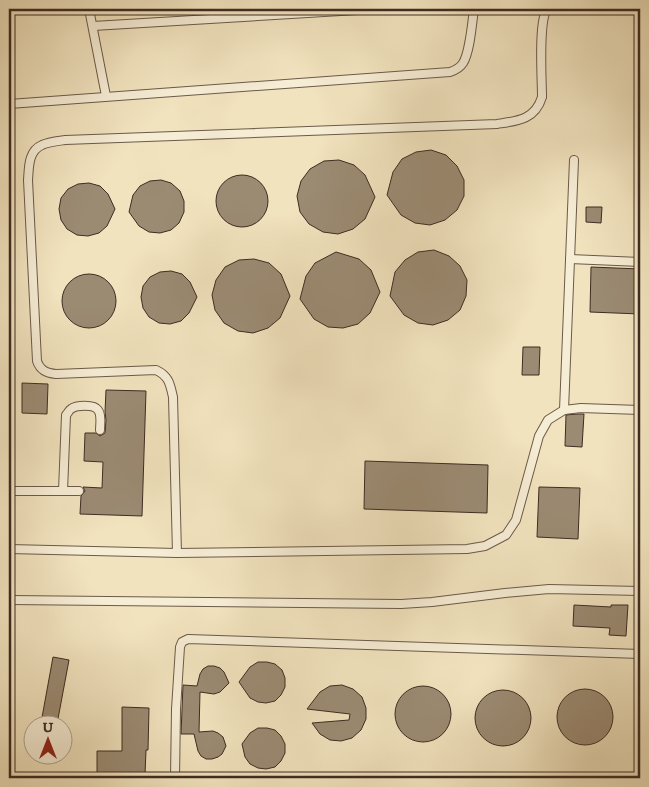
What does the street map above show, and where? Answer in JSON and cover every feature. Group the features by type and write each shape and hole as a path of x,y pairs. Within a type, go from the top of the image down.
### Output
{"lane":[{"path":"89,9 106,96"},
{"path":"93,26 374,9"},
{"path":"9,104 450,72 462,65 465,59 474,9"},
{"path":"177,553 173,397 170,384 163,373 156,370 56,374 48,373 39,366 37,361 28,180 29,162 33,152 42,145 65,140 497,124 519,120 531,115 539,107 542,98 542,39 544,14 547,9"},
{"path":"564,410 574,160"},
{"path":"570,259 640,262"},
{"path":"63,491 66,415 70,409 76,406 94,406 100,415 100,430"},
{"path":"9,549 177,553 467,550 485,546 506,535 516,520 539,436 548,420 564,410 581,408 640,410"},
{"path":"9,491 79,491"},
{"path":"9,600 401,604 549,589 640,591"},
{"path":"175,778 176,709 180,647 182,642 188,639 640,654"}],"building":[{"path":"431,150 446,155 457,166 464,180 464,196 457,210 445,220 430,225 415,223 401,215 387,195 393,172 402,159 416,152"},
{"path":"339,160 354,165 365,175 375,197 365,219 353,229 338,234 323,232 309,224 300,212 297,196 301,181 310,169 324,161"},
{"path":"237,175 247,175 261,182 268,196 268,206 261,220 247,227 237,227 227,223 220,216 216,206 216,196 220,186 227,179"},
{"path":"161,180 171,183 180,191 184,201 184,212 179,223 171,230 160,233 149,232 139,226 129,212 133,195 140,186 150,181"},
{"path":"89,183 100,186 108,194 115,209 107,226 99,233 88,236 77,235 67,229 61,220 59,209 61,198 68,189 78,184"},
{"path":"586,207 602,207 601,223 586,222"},
{"path":"434,250 449,256 460,266 467,280 466,296 460,310 448,320 433,325 418,323 404,315 390,296 395,272 405,260 418,252"},
{"path":"336,252 359,259 371,270 380,292 370,313 358,324 343,328 328,327 314,319 300,299 306,276 315,263"},
{"path":"254,259 269,263 281,274 290,296 280,318 268,328 253,333 238,331 224,323 215,310 212,295 216,280 225,267 239,260"},
{"path":"591,267 640,269 640,314 590,312"},
{"path":"171,271 182,274 190,282 197,297 189,313 181,321 170,324 159,323 149,317 143,308 141,297 143,286 150,277 160,272"},
{"path":"89,274 99,276 108,282 114,291 116,301 114,311 108,320 99,326 89,328 79,326 70,320 64,311 62,301 64,291 70,282 79,276"},
{"path":"523,347 540,347 539,375 522,375"},
{"path":"22,383 48,384 47,414 22,413"},
{"path":"106,390 146,391 142,516 80,514 81,496 85,491 83,487 102,488 103,462 84,461 85,433 96,433 100,436 105,433"},
{"path":"584,414 582,447 565,446 566,415"},
{"path":"365,461 488,465 487,513 364,509"},
{"path":"539,487 580,488 578,539 537,537"},
{"path":"574,605 611,607 611,605 628,605 626,636 609,635 610,628 573,626"},
{"path":"53,657 69,660 59,714 43,714"},
{"path":"258,662 275,664 282,670 285,678 285,687 275,701 266,703 250,698 239,682 250,667"},
{"path":"208,666 220,668 229,683 220,692 214,694 200,692 199,732 213,731 218,733 223,737 226,746 222,754 212,759 206,759 201,756 194,734 181,734 183,685 197,686 200,674"},
{"path":"342,685 353,689 362,697 366,708 366,719 361,730 352,738 341,741 330,740 320,734 312,723 349,720 350,714 307,709 320,692 330,686"},
{"path":"423,686 434,688 443,694 449,703 451,714 449,725 443,734 434,740 423,742 412,740 403,734 397,725 395,714 397,703 403,694 412,688"},
{"path":"585,689 596,691 605,697 611,706 613,717 611,728 605,737 596,743 585,745 574,743 565,737 559,728 557,717 559,706 565,697 574,691"},
{"path":"503,690 514,692 523,698 529,707 531,718 529,729 523,738 514,744 503,746 492,744 483,738 477,729 475,718 477,707 483,698 492,692"},
{"path":"122,707 149,708 148,750 146,750 145,775 97,774 97,751 122,751"},
{"path":"258,728 275,730 285,744 285,753 275,767 258,768 250,764 245,757 242,744 250,733"}]}
